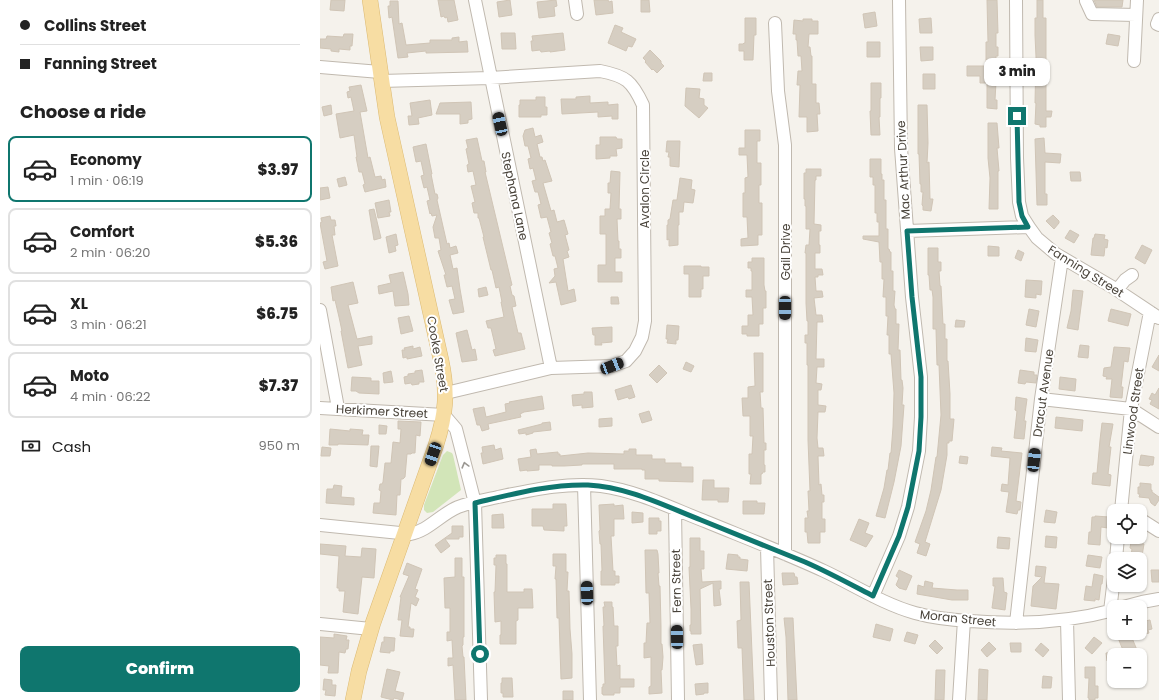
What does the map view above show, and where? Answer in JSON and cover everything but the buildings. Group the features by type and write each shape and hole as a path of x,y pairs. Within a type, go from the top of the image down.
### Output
{"main road":[{"name":"Cooke Street","path":"353,700 359,671 371,629 436,445 444,415 446,393 441,360 387,117 370,0"}],"street":[{"name":"Stephana Lane","path":"475,0 551,368"},
{"path":"575,0 577,14"},
{"name":"Mac Arthur Drive","path":"873,596 899,536 908,507 919,451 921,417 921,377 912,297 901,148 899,0"},
{"name":"Fanning Street","path":"1016,0 1017,131 1019,202 1022,216 1028,227 1046,246 1062,258 1117,290 1154,315"},
{"path":"1134,61 1137,0"},
{"path":"1086,2 1092,14 1136,16"},
{"name":"Gail Drive","path":"775,23 778,91 785,145 785,554"},
{"name":"Avalon Circle","path":"320,67 380,76 490,78 600,71 614,74 627,80 637,90 643,105 645,321 642,337 635,351 626,361 612,366 551,368 446,393"},
{"path":"907,231 1028,227"},
{"name":"Dracut Avenue","path":"1016,623 1041,399 1062,258"},
{"path":"1117,290 1125,280 1132,275"},
{"path":"320,310 338,408"},
{"name":"Linwood Street","path":"1123,504 1131,409 1154,315"},
{"path":"1041,399 1131,409 1159,427"},
{"name":"Herkimer Street","path":"320,408 444,415"},
{"path":"444,415 456,429 475,503 481,700"},
{"path":"584,485 590,700"},
{"name":"Moran Street","path":"404,534 413,534 453,510 475,503 536,489 560,486 602,486 627,492 785,554 826,572 873,596 915,613 932,617 1016,623 1067,620 1087,617 1107,611"},
{"name":"Fern Street","path":"675,510 678,700"},
{"path":"1147,523 1159,531"},
{"path":"320,525 404,534"},
{"name":"Houston Street","path":"767,547 771,700"},
{"path":"1147,601 1159,599"},
{"path":"959,700 964,620"},
{"path":"1067,620 1069,700"},
{"path":"320,624 371,629"}],"green space":[{"path":"447,451 453,455 461,490 433,512 427,513 424,510 424,505 443,455"}],"route":[{"path":"480,654 475,503 536,489 589,485 627,492 656,502 805,563 873,596 899,536 908,507 919,451 921,377 912,297 907,231 1028,227 1022,216 1019,202 1017,116"}]}
